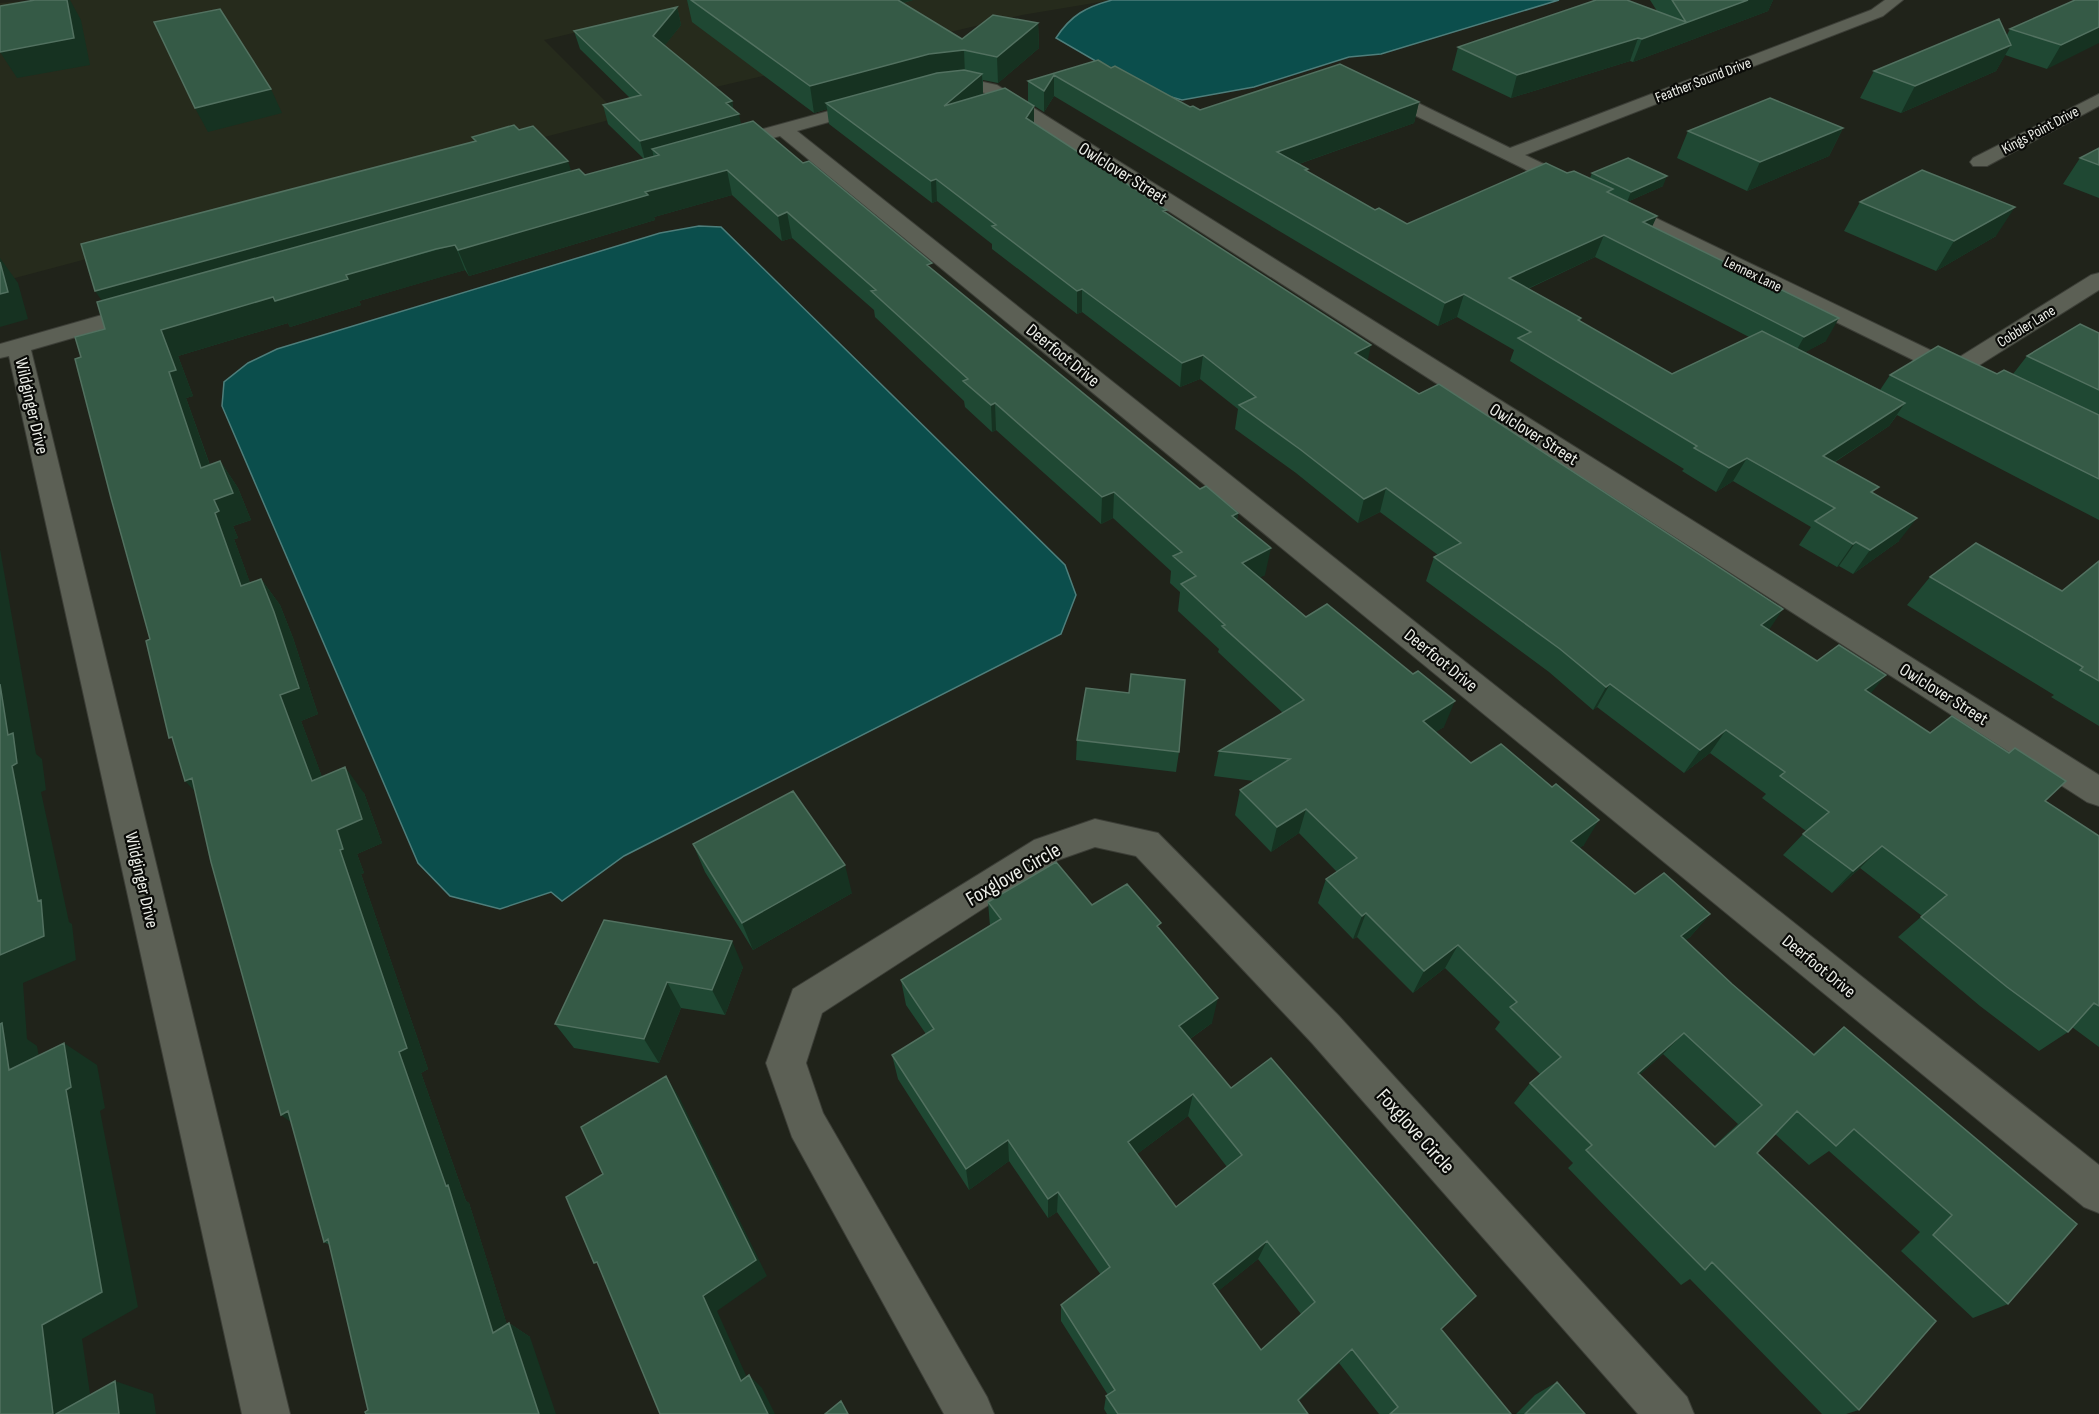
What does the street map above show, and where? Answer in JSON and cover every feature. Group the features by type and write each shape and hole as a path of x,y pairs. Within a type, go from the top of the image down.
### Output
{"street":[{"name":"Feather Sound Drive","path":"1508,155 1877,13 1895,0"},
{"name":"Owlclover Street","path":"926,89 965,83 991,89 2099,792"},
{"path":"703,152 893,98"},
{"name":"Kings Point Drive","path":"1980,162 2099,99"},
{"name":"Lennex Lane","path":"1408,105 1975,381"},
{"name":"Deerfoot Drive","path":"783,129 2099,1192"},
{"name":"Cobbler Lane","path":"1954,371 2099,280"},
{"path":"9,348 166,303"},
{"name":"Wildginger Drive","path":"9,348 266,1414"},
{"name":"Foxglove Circle","path":"970,1414 806,1123 786,1063 807,1002 1046,850 1095,833 1146,843 1325,1029 1670,1414"}],"shaded area":[{"path":"40,0 1112,0 1022,15 703,90 623,21 544,40 618,114 609,120 0,282 0,3"}],"water":[{"path":"1112,0 1559,0 1381,54 1349,57 1254,87 1182,100 1157,93 1118,74 1056,38 1067,23 1080,13"},
{"path":"699,226 721,227 1065,565 1076,595 1061,634 624,856 562,901 551,892 500,909 450,896 418,863 222,406 224,382 248,363 277,349 660,233"}],"building":[{"path":"35,0 67,0 74,38 0,52 0,6"},
{"path":"691,0 898,0 962,39 993,15 1038,23 997,57 964,50 929,54 810,86"},
{"path":"1596,0 1627,0 1686,22 1672,0 1748,0 1642,39 1638,38 1517,75 1458,47"},
{"path":"2075,0 2099,0 2099,27 2061,45 2010,29"},
{"path":"677,7 653,36 732,101 726,103 739,114 640,141 603,105 641,95 574,31"},
{"path":"220,9 271,89 195,108 154,22"},
{"path":"1999,19 2011,45 1915,86 1874,71"},
{"path":"1098,60 1111,68 1115,66 1190,107 1193,106 1200,110 1340,64 1419,102 1277,152 1375,210 1379,208 1407,224 1546,163 1567,173 1574,171 1613,189 1607,192 1657,216 1643,222 1839,318 1804,337 1604,235 1509,278 1581,318 1578,320 1672,374 1762,331 1905,403 1823,456 1879,487 1871,492 1917,518 1870,550 1856,542 1853,544 1815,521 1835,508 1747,458 1729,468 1694,448 1697,446 1518,338 1531,332 1464,294 1445,303 1054,75 1044,91 1028,81"},
{"path":"964,70 982,74 944,106 1005,88 1034,106 1026,118 1167,210 1163,211 1371,345 1355,353 1419,394 1439,384 1783,609 1761,625 1817,661 1839,645 1886,675 1865,690 1930,733 1952,716 2009,753 2015,748 2066,781 2045,801 2099,836 2099,1006 2094,1003 2068,1032 2007,987 1921,917 1947,895 1882,846 1853,871 1803,834 1829,812 1780,776 1785,772 1726,730 1700,750 1610,684 1606,687 1560,649 1434,557 1461,543 1386,488 1364,499 1239,405 1256,397 1203,355 1182,363 1082,289 1077,291 992,226 996,225 936,179 931,181 826,103 937,73"},
{"path":"1770,98 1843,128 1760,162 1688,131"},
{"path":"753,121 803,163 809,161 932,263 927,265 1200,489 1206,486 1238,513 1232,516 1271,548 1242,563 1306,617 1327,604 1413,674 1418,671 1455,701 1423,721 1471,763 1501,744 1552,787 1556,784 1599,820 1571,841 1635,894 1664,873 1710,914 1681,936 1814,1055 1844,1027 2077,1224 2008,1304 1933,1235 1952,1215 1854,1129 1836,1146 1797,1111 1757,1153 1936,1321 1859,1410 1712,1262 1705,1270 1586,1150 1592,1145 1530,1083 1561,1057 1510,1007 1517,1002 1458,945 1424,971 1366,913 1362,916 1326,879 1357,858 1306,809 1277,827 1240,790 1290,759 1219,751 1304,700 1222,626 1225,625 1181,584 1196,576 1173,556 1182,552 1114,492 1102,497 995,403 991,405 963,381 968,379 871,291 876,290 787,212 778,216 727,170 645,192 648,195 458,250 455,245 436,249 346,275 348,279 275,301 273,297 161,330 176,370 169,372 201,468 220,461 233,493 214,500 219,511 215,513 241,586 261,579 274,612 299,688 280,695 312,781 345,767 362,819 337,830 343,849 340,850 407,1048 399,1052 446,1186 448,1185 493,1333 509,1323 539,1414 366,1414 368,1410 328,1239 324,1242 288,1111 281,1115 211,862 192,778 185,781 172,737 169,738 146,641 150,639 75,359 81,357 75,337 105,329 97,302 579,169 585,175 659,155 652,149","holes":["1684,1033 1762,1105 1715,1147 1638,1073"]},
{"path":"514,125 519,130 533,126 568,161 95,291 81,244 476,141 472,137"},
{"path":"2099,148 2099,165 2080,158"},
{"path":"1628,158 1667,176 1631,192 1592,173"},
{"path":"1922,170 2015,207 1954,241 1860,202"},
{"path":"0,262 8,292 0,294"},
{"path":"2080,324 2099,333 2099,390 2027,356"},
{"path":"1938,346 1997,374 2004,370 2099,415 2099,479 1890,375"},
{"path":"1976,543 2062,591 2099,561 2099,681 2080,670 2083,667 1930,577"},
{"path":"1131,674 1185,680 1179,752 1077,740 1086,688 1129,693"},
{"path":"0,684 8,735 13,733 17,763 12,766 38,901 41,900 44,936 0,955"},
{"path":"793,791 845,865 742,923 693,844"},
{"path":"1056,862 1092,905 1127,884 1161,923 1157,926 1218,998 1179,1026 1231,1088 1271,1058 1476,1296 1441,1329 1511,1414 1390,1414 1398,1407 1352,1349 1298,1400 1308,1414 1118,1414 1106,1396 1115,1390 1061,1305 1110,1267 1058,1192 1048,1199 1008,1140 966,1169 892,1055 934,1029 901,980 1001,919 988,902","holes":["1193,1094 1242,1155 1176,1207 1128,1142","1267,1241 1315,1302 1261,1350 1213,1284"]},
{"path":"604,920 732,941 712,990 667,982 644,1039 555,1024"},
{"path":"2,1023 9,1070 64,1043 71,1087 66,1090 102,1292 42,1325 53,1414 0,1414 0,1024"},
{"path":"666,1076 756,1260 703,1296 741,1381 749,1375 768,1414 660,1414 597,1262 594,1263 566,1197 603,1174 581,1127"},
{"path":"115,1381 119,1414 56,1414"},
{"path":"1557,1382 1585,1414 1525,1414"},
{"path":"841,1401 848,1414 825,1414"}]}
